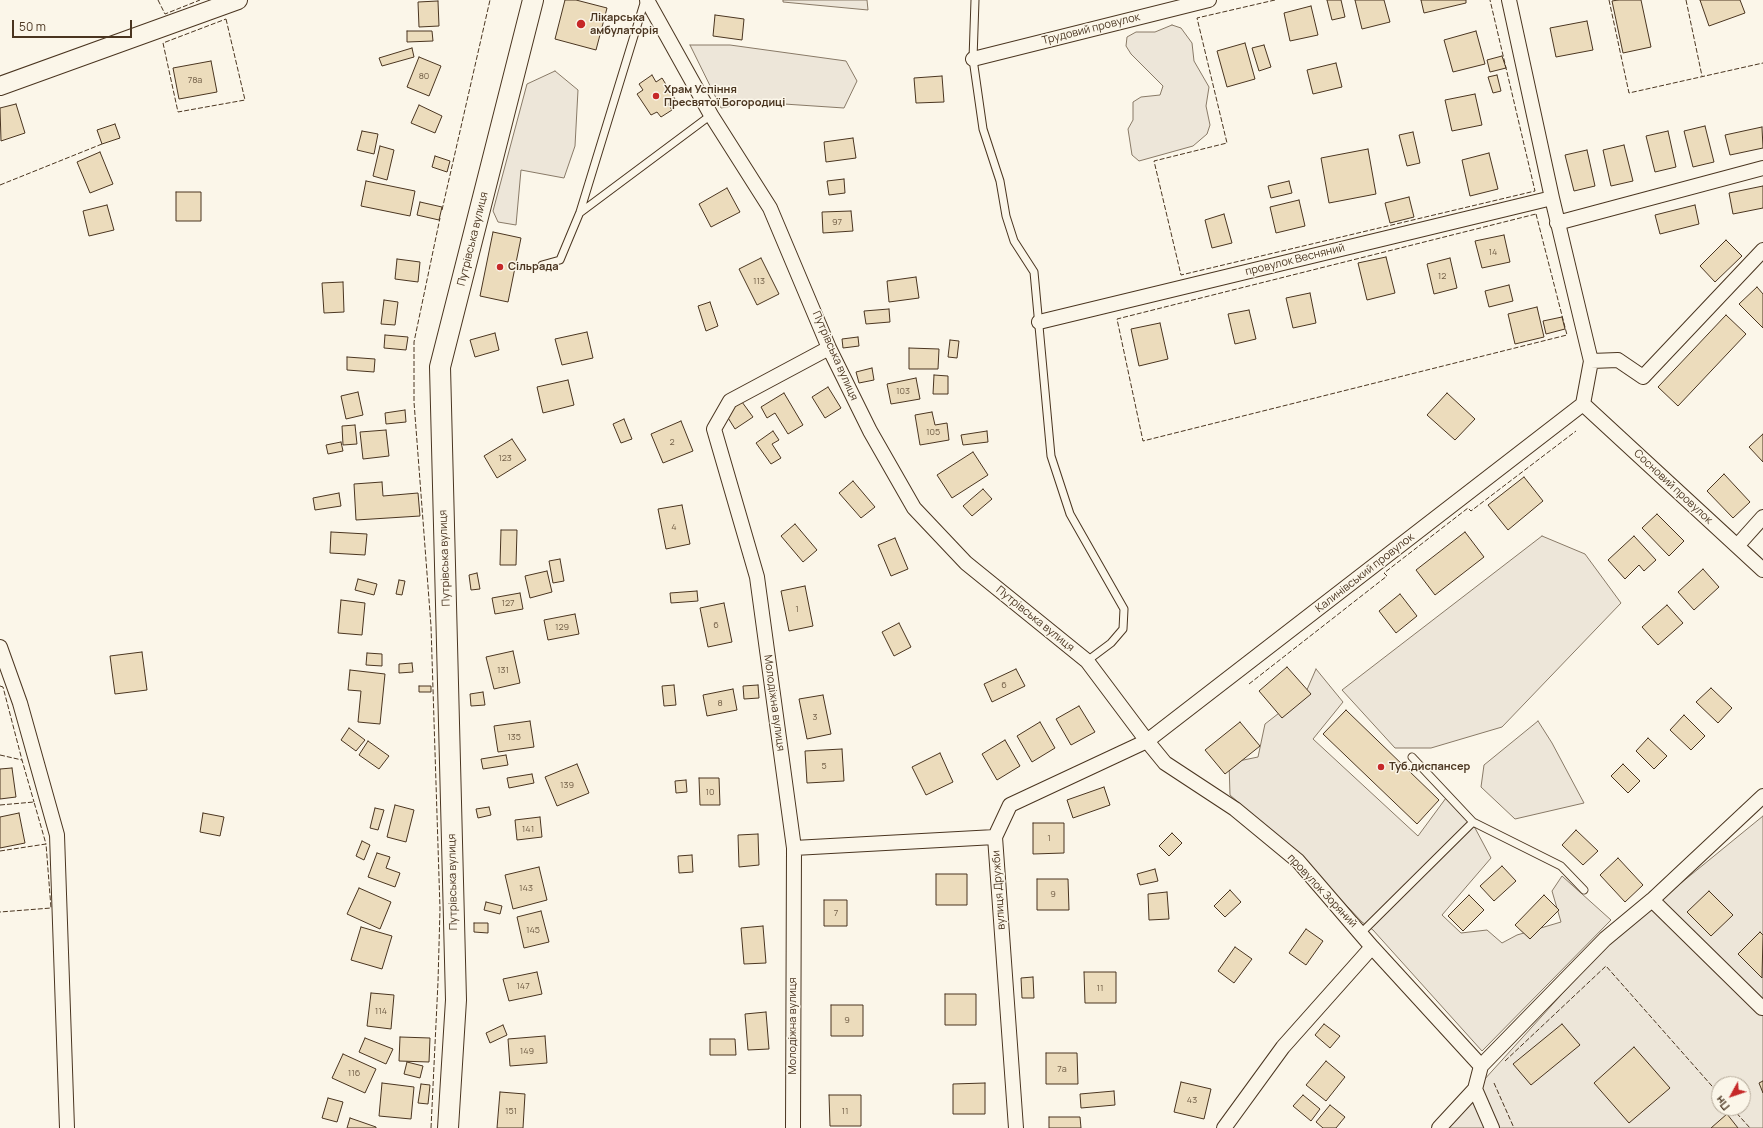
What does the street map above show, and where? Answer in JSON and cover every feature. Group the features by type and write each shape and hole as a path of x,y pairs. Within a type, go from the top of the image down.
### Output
{"main road":[{"name":"Путрівська вулиця","path":"448,1128 456,1000 440,367 533,0"}],"street":[{"path":"0,86 238,0"},
{"name":"Путрівська вулиця","path":"646,0 711,115 770,208 829,348 870,431 914,508 966,563 1087,661"},
{"name":"Трудовий провулок","path":"973,59 1210,0"},
{"path":"1509,0 1552,198 1591,362 1583,404"},
{"path":"1558,223 1763,168"},
{"name":"провулок Весняний","path":"1039,322 1552,198"},
{"path":"1591,362 1618,360 1644,377 1763,250"},
{"name":"Молодіжна вулиця","path":"793,1128 794,848 757,577 714,429 730,401 829,348"},
{"name":"Сосновий провулок","path":"1583,404 1763,570"},
{"name":"Калинівський провулок","path":"1147,742 1583,404"},
{"path":"1737,546 1763,517"},
{"path":"0,647 20,703 57,835 67,1128"},
{"name":"провулок Зоряний","path":"1087,661 1147,742 1165,763 1235,809 1298,861 1372,947 1481,1066"},
{"name":"вулиця Дружби","path":"1016,1128 995,837 1010,805 1147,742"},
{"path":"1439,1128 1475,1089 1481,1066 1605,939 1652,900 1763,796"},
{"path":"794,848 995,837"},
{"path":"1652,900 1762,1008"},
{"path":"1224,1128 1283,1047 1372,947"},
{"path":"1475,1089 1492,1128"}],"lane":[{"path":"542,265 560,260 580,212 646,0"},
{"path":"976,0 973,59 983,129 1000,181 1006,216 1014,241 1034,272 1051,456 1070,514 1124,610 1123,629 1111,643 1087,661"},
{"path":"580,212 711,115"},
{"path":"1412,757 1474,822 1561,866 1584,890"},
{"path":"1361,933 1474,822"}],"shaded area":[{"path":"783,0 867,0 868,10 783,2"},
{"path":"1172,25 1181,28 1192,43 1194,61 1209,87 1206,106 1210,125 1207,134 1193,146 1139,161 1132,155 1128,129 1133,120 1133,102 1141,97 1160,95 1163,86 1131,54 1126,46 1127,37 1136,32 1155,32"},
{"path":"690,45 730,45 846,61 857,81 844,108 754,102 721,108"},
{"path":"555,71 578,90 575,146 564,178 521,170 516,225 498,222 493,211 527,84"},
{"path":"1542,536 1585,554 1621,603 1502,727 1431,748 1395,748 1342,690"},
{"path":"1316,669 1343,702 1313,739 1418,836 1446,798 1475,828 1491,858 1442,915 1461,933 1487,930 1502,943 1517,935 1561,922 1552,891 1562,876 1611,920 1482,1051 1373,930 1362,922 1300,856 1230,795 1229,763 1258,757 1265,724 1306,692"},
{"path":"1538,721 1552,743 1584,803 1515,819 1481,787 1484,765"},
{"path":"1763,816 1763,1128 1446,1128 1483,1081 1610,941"}],"building":[{"name":"Лікарська амбулаторія","path":"565,0 576,0 607,8 596,50 555,39"},
{"path":"1327,0 1341,0 1345,17 1332,20"},
{"path":"1355,0 1384,0 1390,22 1362,29"},
{"path":"1421,0 1466,0 1466,3 1424,13"},
{"path":"1641,0 1651,47 1623,53 1612,1"},
{"path":"1700,0 1740,0 1745,13 1709,26"},
{"path":"438,1 439,26 419,27 418,2"},
{"path":"1311,6 1318,35 1290,41 1284,13"},
{"path":"715,15 744,19 742,40 713,36"},
{"path":"1587,21 1593,50 1556,57 1550,28"},
{"path":"407,31 432,31 433,41 407,42"},
{"path":"1476,31 1485,64 1453,72 1444,40"},
{"path":"1245,43 1255,79 1227,87 1217,51"},
{"path":"1264,45 1271,67 1259,71 1252,48"},
{"path":"412,48 414,57 382,66 379,58"},
{"path":"1502,56 1506,68 1490,72 1487,60"},
{"path":"419,57 441,66 429,96 407,87"},
{"path":"211,61 217,92 179,99 173,68"},
{"path":"1336,63 1342,87 1313,94 1307,70"},
{"name":"Храм Успіння Пресвятої Богородиці","path":"652,75 656,82 662,78 675,99 668,104 672,110 661,117 657,112 651,115 637,94 643,90 639,84"},
{"path":"1497,75 1501,91 1493,93 1488,77"},
{"path":"942,76 944,102 916,103 914,78"},
{"path":"1475,94 1482,125 1452,131 1445,100"},
{"path":"16,104 25,133 1,141 0,108"},
{"path":"419,105 442,116 435,133 411,123"},
{"path":"115,124 120,138 102,144 97,130"},
{"path":"1705,126 1714,162 1693,167 1684,131"},
{"path":"1762,127 1763,148 1730,155 1725,135"},
{"path":"362,131 378,134 374,154 357,150"},
{"path":"1668,131 1676,167 1655,172 1646,136"},
{"path":"1413,132 1420,163 1407,166 1399,135"},
{"path":"853,138 856,158 826,162 824,142"},
{"path":"1624,145 1633,181 1611,186 1603,150"},
{"path":"380,146 394,150 387,180 373,176"},
{"path":"1368,149 1376,194 1329,203 1321,158"},
{"path":"1587,150 1595,186 1574,191 1565,155"},
{"path":"100,152 113,184 90,193 77,162"},
{"path":"1489,153 1498,189 1470,196 1462,160"},
{"path":"435,156 450,161 447,172 432,167"},
{"path":"844,179 845,193 829,195 827,181"},
{"path":"366,181 415,191 410,216 361,206"},
{"path":"1289,181 1292,193 1271,198 1268,186"},
{"path":"1763,186 1763,208 1733,214 1729,193"},
{"path":"727,188 740,212 711,227 699,204"},
{"path":"176,192 201,192 201,221 176,221"},
{"path":"1409,197 1414,217 1390,223 1385,203"},
{"path":"1299,200 1305,226 1276,233 1270,207"},
{"path":"420,202 442,207 439,220 417,215"},
{"path":"107,205 114,230 89,236 83,211"},
{"path":"1695,205 1699,224 1660,234 1655,215"},
{"path":"851,211 853,231 823,233 822,212"},
{"path":"1224,214 1232,243 1212,248 1205,220"},
{"name":"Сільрада","path":"493,232 521,238 508,302 480,296"},
{"path":"1504,235 1510,262 1482,268 1475,241"},
{"path":"1726,240 1742,256 1715,282 1700,266"},
{"path":"1386,257 1395,293 1367,300 1358,263"},
{"path":"761,258 779,294 757,305 739,269"},
{"path":"1450,258 1457,288 1434,294 1427,264"},
{"path":"397,259 420,262 418,282 395,279"},
{"path":"916,277 919,298 889,302 887,281"},
{"path":"343,282 344,312 324,313 322,283"},
{"path":"1509,285 1513,301 1489,307 1485,291"},
{"path":"1757,287 1763,294 1763,328 1739,304"},
{"path":"1310,293 1316,323 1293,328 1286,298"},
{"path":"384,300 398,302 395,325 381,324"},
{"path":"710,302 718,326 706,331 698,306"},
{"path":"1537,307 1544,337 1515,344 1508,314"},
{"path":"889,309 890,322 866,324 864,311"},
{"path":"1249,310 1256,339 1235,344 1228,314"},
{"path":"1726,315 1746,334 1678,406 1658,387"},
{"path":"1562,317 1565,329 1546,334 1543,321"},
{"path":"1160,323 1168,359 1139,366 1131,329"},
{"path":"587,332 593,358 562,365 555,339"},
{"path":"495,333 499,350 475,357 470,340"},
{"path":"385,335 408,337 406,350 384,348"},
{"path":"858,337 859,346 843,348 842,339"},
{"path":"950,340 959,341 957,358 948,357"},
{"path":"909,348 939,349 938,369 909,369"},
{"path":"347,357 375,359 374,372 347,370"},
{"path":"872,368 874,380 859,383 856,372"},
{"path":"934,375 948,376 948,394 933,394"},
{"path":"916,378 920,399 891,404 887,384"},
{"path":"568,380 574,405 543,413 537,387"},
{"path":"828,387 841,408 825,418 812,397"},
{"path":"358,392 363,415 346,419 341,396"},
{"path":"784,393 803,425 788,434 775,413 767,418 761,407"},
{"path":"1447,393 1475,419 1455,440 1427,415"},
{"path":"742,402 753,417 735,429 725,413"},
{"path":"405,410 406,422 386,424 385,413"},
{"path":"932,412 935,425 947,423 949,440 920,445 915,415"},
{"path":"624,419 632,439 621,443 613,424"},
{"path":"681,421 693,451 663,463 651,434"},
{"path":"355,425 357,444 343,445 342,426"},
{"path":"386,430 389,456 363,459 360,432"},
{"path":"773,431 779,440 772,444 781,458 771,464 756,443"},
{"path":"987,431 988,442 963,445 961,435"},
{"path":"1763,434 1763,462 1749,447"},
{"path":"512,439 526,460 497,478 484,456"},
{"path":"341,442 343,451 328,454 326,445"},
{"path":"973,452 988,475 952,498 937,475"},
{"path":"1724,474 1750,502 1733,518 1707,491"},
{"path":"1524,477 1543,501 1508,530 1488,505"},
{"path":"853,481 875,507 861,518 839,493"},
{"path":"382,482 383,496 418,493 420,516 356,520 354,484"},
{"path":"983,489 992,499 972,516 963,506"},
{"path":"339,493 341,506 315,510 313,498"},
{"path":"682,505 690,544 666,549 658,509"},
{"path":"1657,514 1684,541 1669,556 1642,528"},
{"path":"795,524 817,550 803,562 781,536"},
{"path":"501,530 517,530 516,565 500,565"},
{"path":"331,532 367,534 365,555 330,553"},
{"path":"1465,532 1484,557 1435,595 1416,570"},
{"path":"1634,536 1656,560 1644,571 1639,565 1625,579 1608,560"},
{"path":"895,538 908,569 891,576 878,545"},
{"path":"560,559 564,581 553,583 549,561"},
{"path":"1703,569 1719,587 1694,610 1678,592"},
{"path":"547,571 552,592 530,598 525,576"},
{"path":"477,573 480,589 471,590 469,575"},
{"path":"358,579 377,584 374,595 355,590"},
{"path":"399,580 405,581 402,595 396,594"},
{"path":"805,586 813,626 789,631 781,591"},
{"path":"697,591 698,601 671,603 670,593"},
{"path":"520,593 523,609 495,614 492,598"},
{"path":"1400,594 1417,616 1396,633 1379,611"},
{"path":"341,600 365,603 362,635 338,633"},
{"path":"724,603 732,642 708,647 700,608"},
{"path":"1667,605 1683,623 1658,645 1642,627"},
{"path":"575,614 579,634 548,640 544,620"},
{"path":"899,623 911,647 894,656 882,632"},
{"path":"513,651 520,683 494,689 486,657"},
{"path":"142,652 147,690 115,694 110,656"},
{"path":"367,653 382,654 382,666 366,665"},
{"path":"412,663 413,672 399,673 399,664"},
{"path":"1287,667 1311,694 1282,718 1259,691"},
{"path":"1016,669 1025,686 992,702 984,684"},
{"path":"350,670 385,674 380,724 358,722 361,691 348,690"},
{"path":"674,685 676,705 664,706 662,686"},
{"path":"758,685 759,698 744,699 743,686"},
{"path":"419,686 431,686 431,692 419,692"},
{"path":"1711,688 1732,708 1718,723 1696,702"},
{"path":"733,689 737,710 707,716 703,695"},
{"path":"483,692 485,705 471,706 470,694"},
{"path":"823,695 831,734 807,739 799,699"},
{"path":"1079,706 1095,732 1071,745 1056,719"},
{"name":"Туб.диспансер","path":"1346,710 1439,800 1417,824 1323,734"},
{"path":"1684,715 1705,736 1691,750 1670,730"},
{"path":"530,721 534,747 498,752 494,726"},
{"path":"1040,722 1055,748 1032,762 1017,736"},
{"path":"1240,722 1260,746 1225,774 1205,750"},
{"path":"349,728 365,740 356,751 341,740"},
{"path":"1648,738 1667,756 1654,769 1636,751"},
{"path":"1005,740 1020,766 997,780 982,754"},
{"path":"368,741 389,756 379,769 359,755"},
{"path":"842,749 844,781 807,783 805,751"},
{"path":"940,753 953,782 926,795 912,767"},
{"path":"506,755 508,765 483,769 481,759"},
{"path":"577,764 589,793 557,806 545,777"},
{"path":"1623,764 1640,781 1628,793 1611,776"},
{"path":"12,768 16,797 0,799 0,769"},
{"path":"532,774 534,783 509,788 507,778"},
{"path":"699,778 719,778 720,805 700,805"},
{"path":"686,780 687,792 676,793 675,781"},
{"path":"1104,787 1110,805 1073,818 1067,800"},
{"path":"395,805 414,810 406,842 387,837"},
{"path":"489,807 491,815 478,818 476,809"},
{"path":"375,808 384,810 378,830 370,828"},
{"path":"19,813 25,843 0,848 0,817"},
{"path":"203,813 224,817 220,836 200,832"},
{"path":"540,817 542,837 517,840 515,820"},
{"path":"1033,823 1064,823 1064,853 1033,854"},
{"path":"1576,830 1598,851 1583,865 1562,845"},
{"path":"1172,833 1182,843 1169,856 1159,846"},
{"path":"758,834 759,865 739,867 738,835"},
{"path":"362,841 370,845 364,860 356,856"},
{"path":"377,853 390,857 386,868 400,873 395,887 368,877"},
{"path":"692,855 693,872 679,873 678,856"},
{"path":"1618,858 1643,885 1625,902 1600,875"},
{"path":"1502,866 1516,881 1494,901 1480,886"},
{"path":"539,867 547,900 513,909 505,875"},
{"path":"1155,869 1158,881 1140,885 1137,874"},
{"path":"936,874 967,874 967,905 936,905"},
{"path":"1037,879 1068,879 1069,910 1037,910"},
{"path":"359,888 391,902 380,929 347,914"},
{"path":"1230,890 1241,902 1225,917 1214,906"},
{"path":"1709,891 1733,915 1711,936 1687,912"},
{"path":"1167,892 1169,919 1149,920 1148,894"},
{"path":"1469,895 1484,910 1463,931 1448,916"},
{"path":"1544,895 1559,910 1530,939 1515,925"},
{"path":"824,900 847,900 847,926 824,926"},
{"path":"486,902 502,906 500,914 484,910"},
{"path":"541,911 549,942 524,948 517,917"},
{"path":"474,923 488,923 488,933 474,932"},
{"path":"763,926 766,963 744,964 741,928"},
{"path":"361,927 392,936 382,969 351,960"},
{"path":"1306,929 1323,941 1306,965 1289,953"},
{"path":"1760,932 1763,935 1762,978 1738,954"},
{"path":"1235,947 1252,959 1234,983 1218,971"},
{"path":"537,972 542,994 509,1001 503,979"},
{"path":"1084,972 1116,972 1116,1003 1085,1003"},
{"path":"1033,977 1034,998 1022,998 1021,978"},
{"path":"371,993 394,995 391,1029 367,1026"},
{"path":"945,994 976,994 976,1025 945,1025"},
{"path":"831,1005 863,1005 863,1036 831,1036"},
{"path":"766,1012 769,1049 748,1050 745,1014"},
{"path":"1324,1024 1340,1036 1330,1048 1315,1035"},
{"path":"1562,1024 1580,1045 1531,1085 1513,1064"},
{"path":"503,1025 507,1035 490,1043 486,1033"},
{"path":"545,1036 547,1063 510,1066 508,1039"},
{"path":"400,1037 430,1038 429,1062 399,1061"},
{"path":"365,1038 393,1049 386,1064 359,1052"},
{"path":"710,1039 735,1039 736,1055 710,1055"},
{"path":"1634,1047 1670,1088 1629,1123 1594,1083"},
{"path":"1046,1053 1077,1053 1078,1084 1046,1084"},
{"path":"343,1054 376,1069 365,1093 332,1078"},
{"path":"1326,1061 1345,1077 1326,1101 1306,1085"},
{"path":"407,1062 423,1066 420,1078 404,1074"},
{"path":"1763,1081 1763,1093 1759,1083"},
{"path":"1181,1082 1211,1089 1204,1119 1174,1112"},
{"path":"382,1083 414,1087 411,1119 379,1116"},
{"path":"985,1083 985,1114 953,1114 953,1084"},
{"path":"421,1084 430,1085 428,1104 418,1103"},
{"path":"1114,1091 1115,1105 1081,1108 1080,1094"},
{"path":"500,1092 525,1094 523,1128 497,1128"},
{"path":"829,1095 861,1095 861,1126 830,1126"},
{"path":"1303,1095 1320,1109 1311,1121 1293,1106"},
{"path":"328,1098 343,1102 337,1122 322,1118"},
{"path":"1330,1105 1345,1117 1336,1128 1323,1128 1316,1122"},
{"path":"1725,1116 1729,1116 1738,1128 1711,1128"},
{"path":"1049,1117 1080,1117 1081,1128 1049,1128"},
{"path":"350,1118 376,1127 376,1128 347,1128"}],"fence":[{"path":"158,0 165,14 200,0"},
{"path":"442,210 490,0"},
{"path":"1275,0 1197,18 1227,143 1154,161 1181,275 1535,191 1490,0"},
{"path":"1609,0 1629,93 1763,63"},
{"path":"1686,0 1702,76"},
{"path":"226,19 245,100 178,112 163,43 226,19"},
{"path":"0,185 102,144"},
{"path":"1536,214 1567,335 1143,441 1117,319 1536,214"},
{"path":"431,1128 440,909 431,626 414,402 414,342 440,218"},
{"path":"1249,684 1387,576 1384,573 1468,508 1471,511 1576,431"},
{"path":"0,686 3,687 22,760"},
{"path":"0,755 22,760 34,802"},
{"path":"0,805 34,802 46,844"},
{"path":"0,851 46,844 51,908 0,912"},
{"path":"1505,1061 1606,966 1711,1085"},
{"path":"1494,1083 1514,1128"},
{"path":"1739,1116 1750,1128"}],"place":[{"name":"Лікарська амбулаторія","path":"581,24"},
{"name":"Храм Успіння Пресвятої Богородиці","path":"656,96"},
{"name":"Сільрада","path":"500,267"},
{"name":"Туб.диспансер","path":"1381,767"}]}
